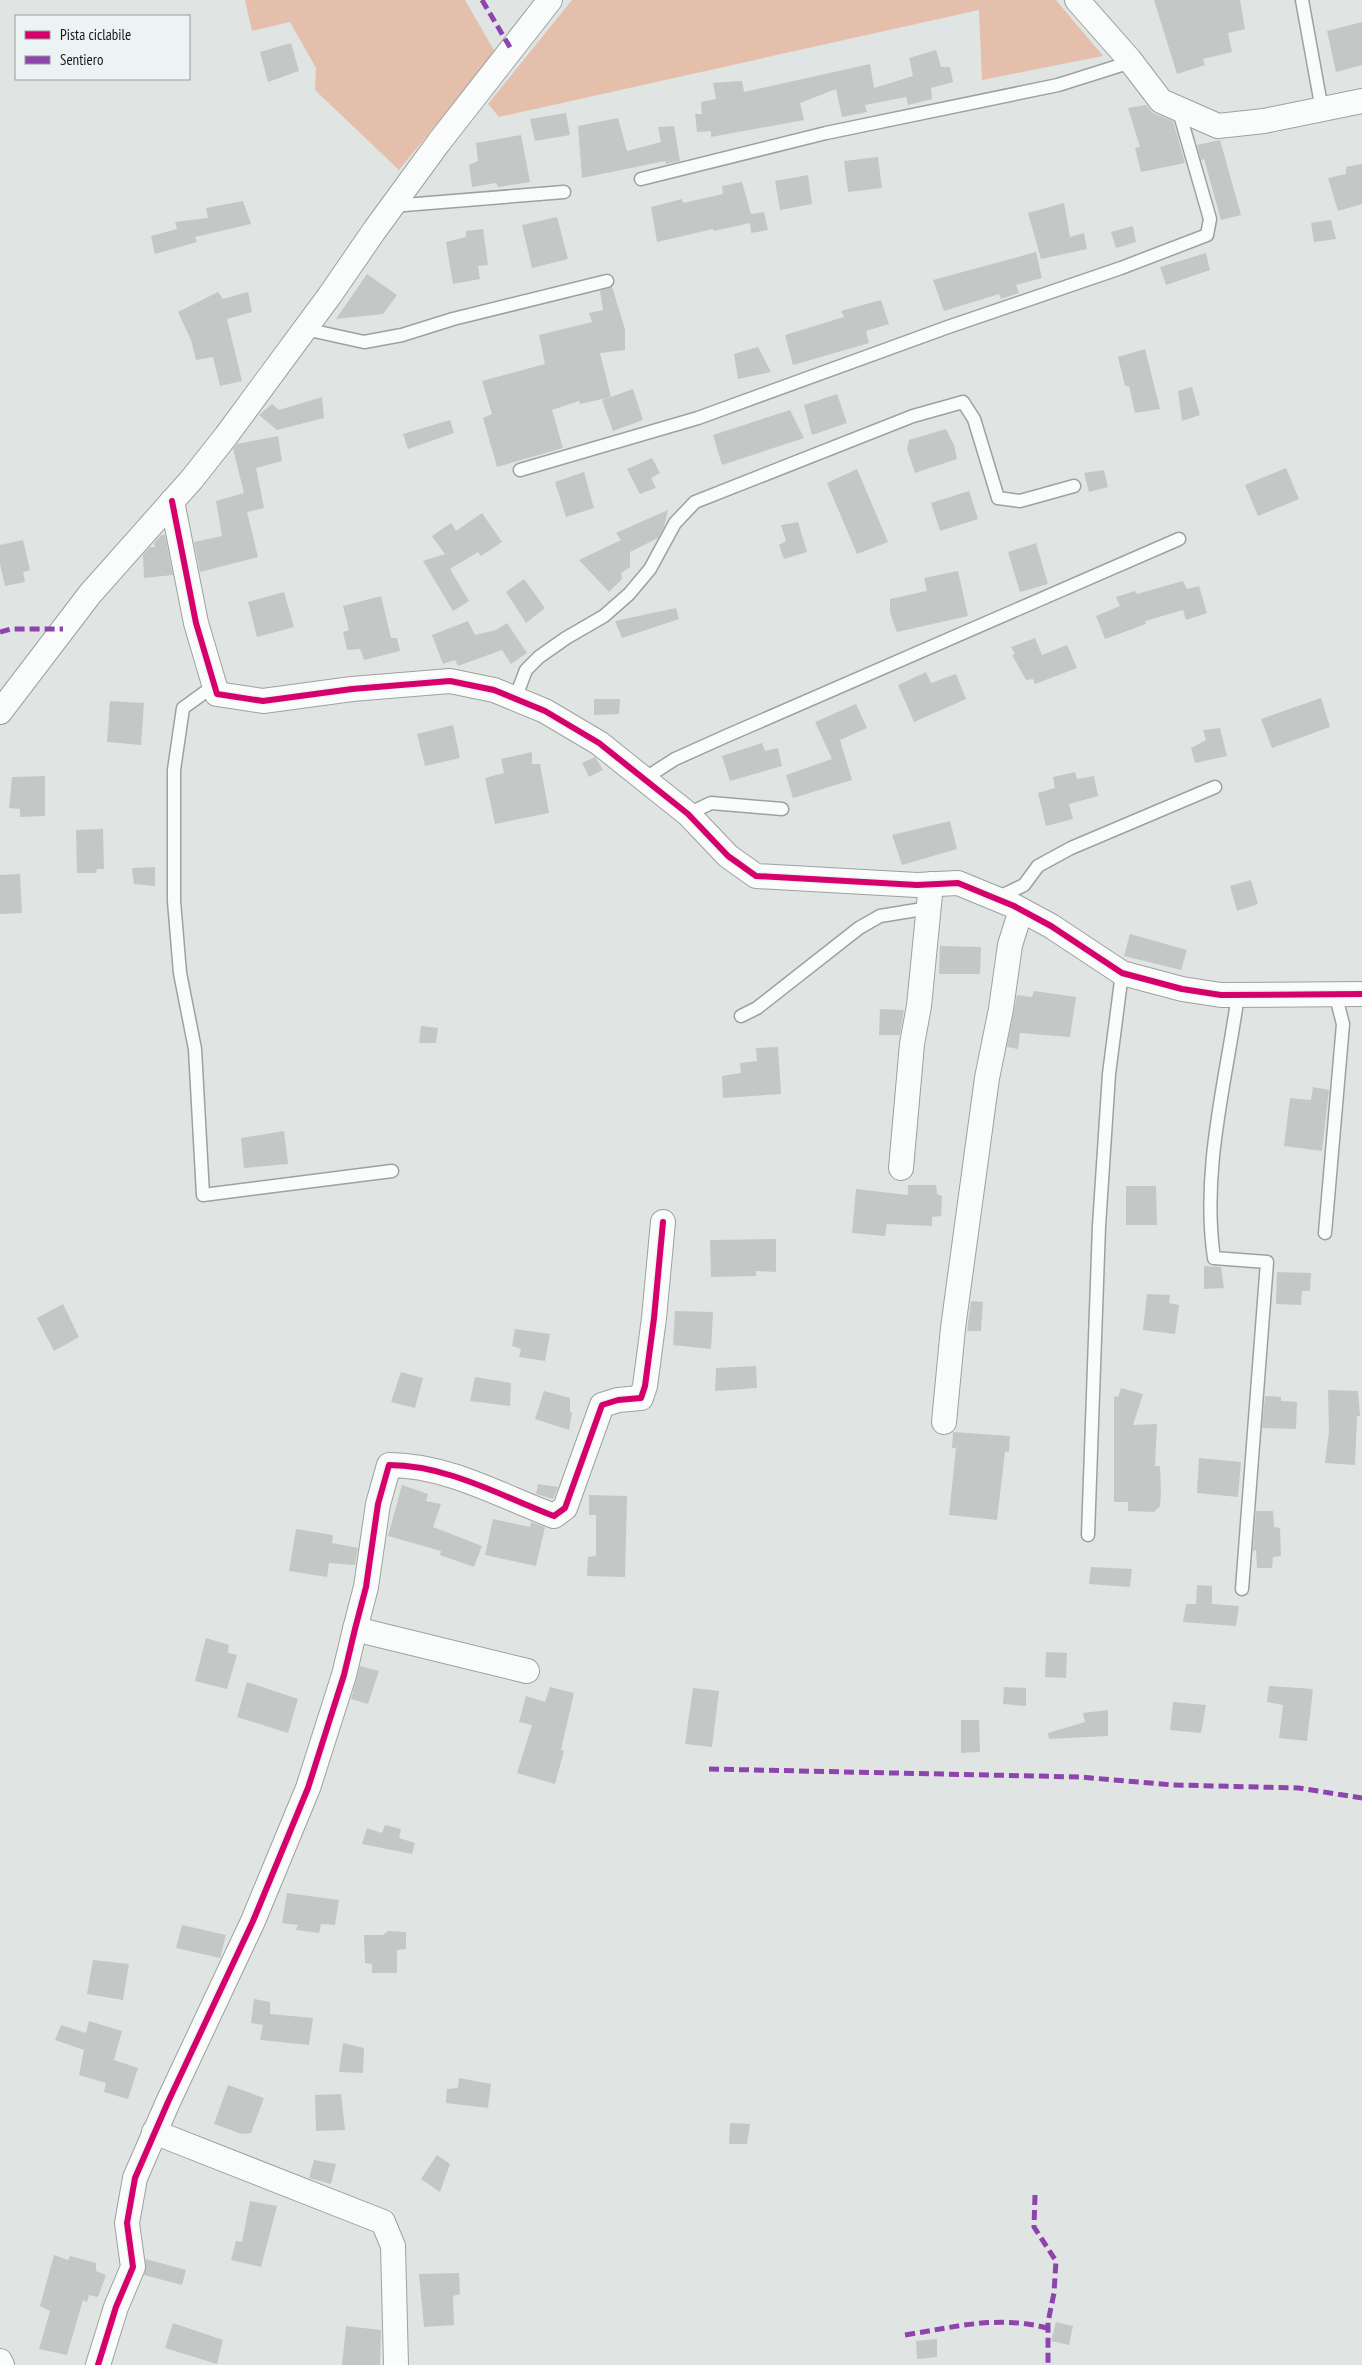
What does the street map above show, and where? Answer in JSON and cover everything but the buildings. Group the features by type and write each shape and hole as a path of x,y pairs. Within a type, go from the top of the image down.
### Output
{"street":[{"path":"0,712 90,594 226,436 483,83 550,0"},
{"path":"1077,0 1131,62 1161,101 1218,126 1264,121 1362,101"},
{"path":"172,501 196,622 217,694 263,701 352,689 450,681 494,690 546,711 600,744 688,814 728,856 756,876 820,881 958,883 997,898 1021,910 1059,931 1122,973 1182,989 1221,995 1362,994"},
{"path":"900,1168 912,1044 919,1006 931,884"},
{"path":"944,1422 952,1328 987,1078 1010,945 1021,910"},
{"path":"98,2365 116,2307 133,2267 127,2223 135,2178 154,2132 253,1921 308,1788 344,1675 366,1586 378,1504 389,1465 414,1465 502,1494 554,1516 565,1508 602,1405 618,1400 641,1398 645,1386 654,1318 662,1222"},
{"path":"355,1629 527,1671"},
{"path":"154,2132 383,2222 393,2246 396,2365"},
{"path":"0,2361 2,2365"}],"lane":[{"path":"1302,0 1322,110"},
{"path":"641,179 826,133 1058,85 1131,62"},
{"path":"520,470 698,418 948,327 1112,271 1207,235 1210,219 1178,108"},
{"path":"392,206 564,192"},
{"path":"305,329 364,342 402,336 453,319 607,281"},
{"path":"515,699 526,670 539,657 566,638 604,616 629,594 650,569 675,523 695,502 913,416 963,402 974,419 998,498 1020,501 1074,486"},
{"path":"644,779 675,759 1178,539"},
{"path":"215,685 183,708 174,770 174,901 180,973 195,1048 203,1195 392,1171"},
{"path":"997,898 1024,885 1038,866 1063,853 1215,787"},
{"path":"688,814 711,803 782,809"},
{"path":"741,1016 757,1008 860,928 880,916 929,908"},
{"path":"1088,1535 1099,1226 1109,1074 1122,973"},
{"path":"1325,1233 1343,1024 1335,993"},
{"path":"1238,995 1216,1133 1210,1201 1214,1258 1266,1262 1242,1588"}],"shaded area":[{"path":"245,0 465,0 495,52 399,170 315,90 316,68 290,22 252,31"},
{"path":"572,0 1056,0 1103,56 982,80 979,10 499,117 488,104"}],"marked path":[{"path":"482,0 511,49"},
{"path":"0,632 11,629 63,629"},
{"path":"709,1769 1080,1777 1173,1785 1299,1788 1362,1798"},
{"path":"1035,2195 1034,2227 1056,2261 1054,2293 1048,2322 1048,2365"},
{"path":"905,2335 994,2322 1029,2324 1047,2328"}],"cycle path":[{"path":"172,501 196,623 217,694 263,701 352,689 450,681 494,690 545,711 599,743 688,814 728,856 756,876 917,885 958,883 1014,906 1051,926 1122,973 1182,989 1221,995 1362,994"},
{"path":"98,2365 116,2307 133,2267 127,2223 135,2178 168,2102 253,1921 308,1788 344,1675 366,1587 378,1504 389,1465 411,1466 453,1476 554,1516 565,1508 602,1405 618,1400 641,1398 645,1386 654,1318 663,1222"}]}
